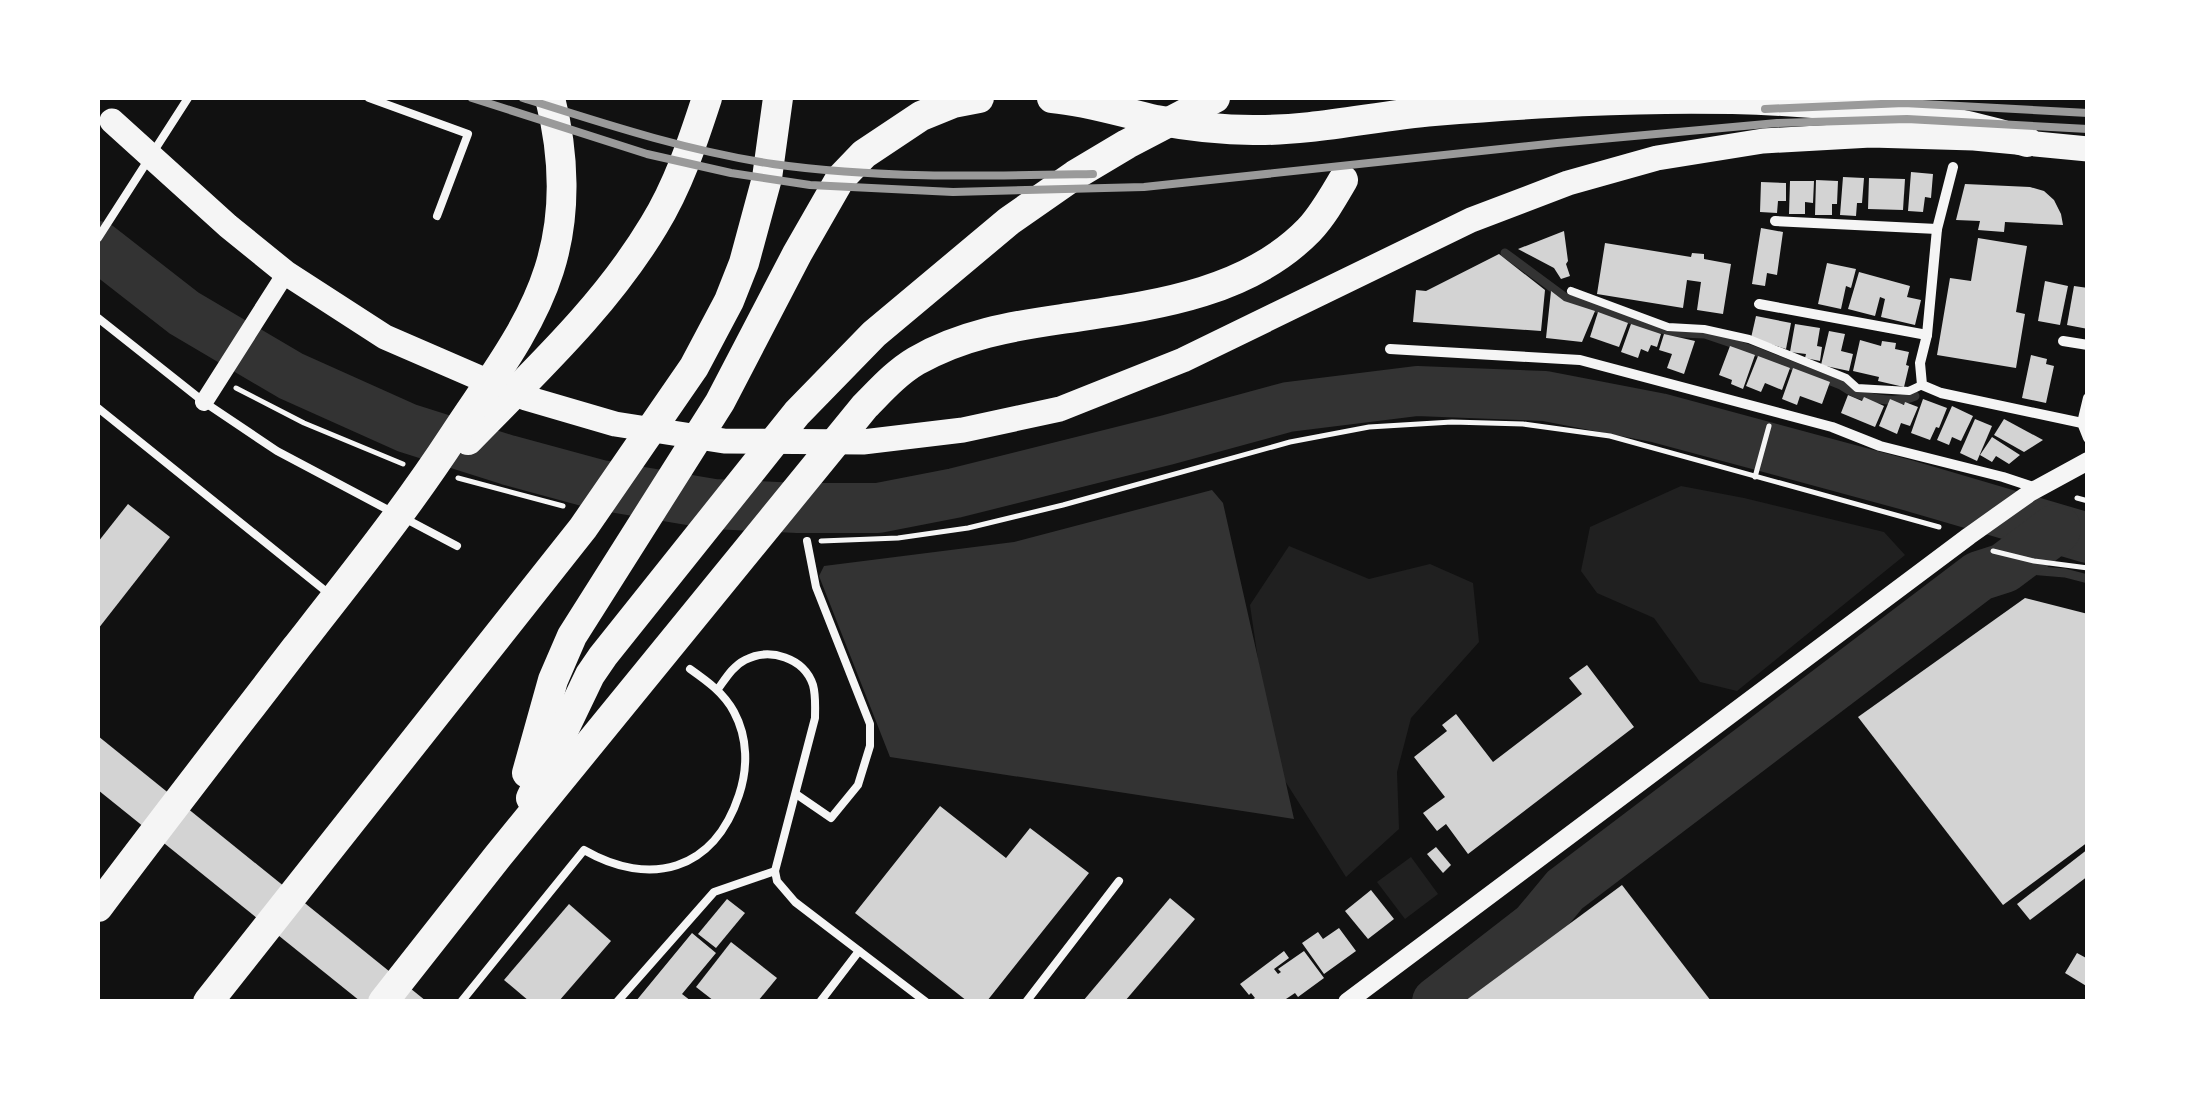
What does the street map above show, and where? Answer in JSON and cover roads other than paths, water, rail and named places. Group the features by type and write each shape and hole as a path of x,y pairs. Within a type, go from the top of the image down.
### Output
{"highway":[{"path":"429,483 508,353 549,271 562,198 557,126 550,98"},
{"path":"98,907 384,534 583,322 622,273 655,224 676,183 708,98"},
{"path":"208,1002 676,396 729,302 744,263 766,178 778,98"},
{"path":"498,856 514,819 561,658 572,636 720,402 804,240 840,180 864,154 920,116 952,103 979,98"},
{"path":"1052,98 1160,120 1254,130 1561,103 1728,100 1909,115 1980,127 2027,142"},
{"path":"498,856 590,675 797,413 874,334 1008,221 1114,152 1215,98"},
{"path":"383,1002 498,856 888,382 914,363 962,340 1032,323 1169,300 1218,286 1282,253 1308,230 1343,180"}],"main road":[{"path":"112,121 228,226 286,272 385,337 526,398 615,424 724,441 863,442 962,430 1060,409 1183,360 1471,220 1568,183 1658,158 1819,137 1924,136 2088,149"}],"street":[{"path":"1953,166 1937,228 1927,335 1920,362 1922,384 1941,393 2082,423"},
{"path":"1775,221 1937,228"},
{"path":"204,402 286,272"},
{"path":"1759,304 1927,335"},
{"path":"2064,341 2088,345"},
{"path":"1390,348 1580,360 1832,427 1880,446 2004,477 2035,490"},
{"path":"2088,398 2082,423 2088,438"},
{"path":"1357,998 1969,536 2035,490 2088,462"}],"lane":[{"path":"98,238 188,98"},
{"path":"369,98 468,134 437,216"},
{"path":"1571,291 1668,328 1704,329 1749,339 1846,378 1857,388 1909,391 1922,384"},
{"path":"98,318 204,402 277,451 457,546"},
{"path":"98,408 335,598"},
{"path":"796,794 831,818 858,785 870,746 870,724 816,587 807,541"},
{"path":"718,689 733,668 760,654 788,657 812,682 814,718 775,870 776,881 795,902 926,1002"},
{"path":"461,1002 584,850 605,862 644,870 682,862 701,854 716,840 735,807 746,767 746,750 734,710 718,689 690,669"},
{"path":"617,1002 714,892 775,870"},
{"path":"1026,1002 1119,880"},
{"path":"820,1002 859,951"}],"waterway":[{"path":"98,246 184,313 291,376 407,428 600,485 713,504 878,508 955,493 1288,407 1417,391 1545,396 1659,418 2088,538"},
{"path":"1505,253 1566,298 1656,328 1705,334 1867,397 1897,400 1915,396"},
{"path":"1437,1002 1535,926 1565,890 1979,576 2004,568 2056,529"},
{"path":"2004,568 2088,579"}],"railway":[{"path":"472,98 647,154 731,173 810,185 953,192 1144,187 1777,123 1907,119 2088,129"},
{"path":"523,98 678,144 773,164 893,174 1093,174"},
{"path":"1765,109 1904,103 2088,113"}]}
